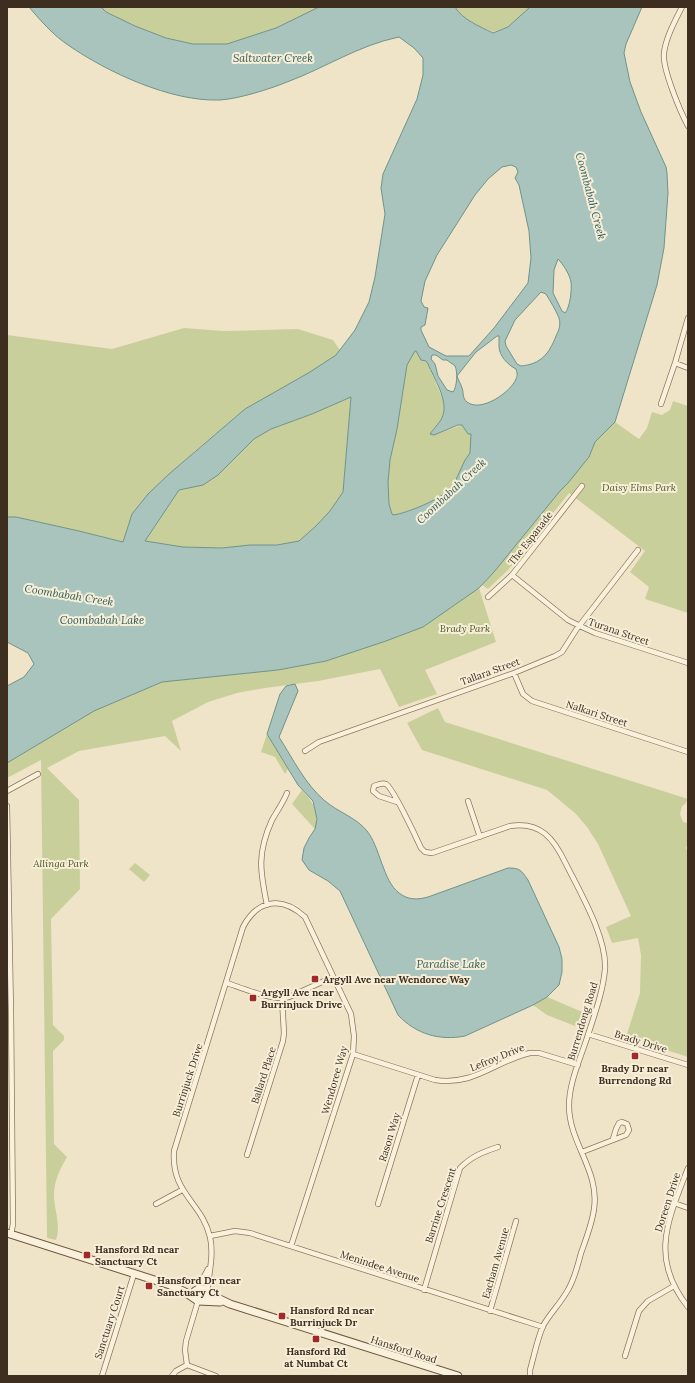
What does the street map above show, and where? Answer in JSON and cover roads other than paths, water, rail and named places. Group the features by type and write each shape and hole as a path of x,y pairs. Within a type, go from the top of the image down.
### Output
{"street":[{"path":"682,7 666,42 664,54 665,64 680,110 688,126"},
{"path":"661,404 688,318"},
{"path":"675,363 688,368"},
{"name":"The Espanade","path":"488,597 512,575 582,486"},
{"name":"Tallara Street","path":"305,750 319,742 514,673 562,652 638,550"},
{"name":"Turana Street","path":"512,575 568,620 595,633 688,663"},
{"name":"Nalkari Street","path":"514,673 522,694 532,701 688,752"},
{"path":"7,791 38,774"},
{"name":"Burrendong Road","path":"397,802 376,794 373,791 374,786 382,783 386,784 397,802 421,848 425,852 432,853 510,826 520,824 539,829 558,847 598,933 604,951 605,969 602,986 569,1096 569,1112 572,1127 590,1171 594,1186 595,1202 593,1215 572,1282 565,1296 543,1327 530,1373 525,1376"},
{"path":"267,905 260,873 261,856 265,839 287,793"},
{"path":"468,801 480,837"},
{"path":"7,806 13,1224 9,1234"},
{"name":"Wendoree Way","path":"267,905 278,903 288,905 305,917 346,1002 353,1021 353,1054 291,1246"},
{"name":"Burrinjuck Drive","path":"207,1292 211,1250 210,1236 203,1218 182,1190 175,1170 174,1151 244,927 249,916 257,909 267,905"},
{"path":"227,984 282,999 333,977"},
{"name":"Ballard Place","path":"247,1156 283,1041 282,999"},
{"name":"Brady Drive","path":"588,1034 688,1065"},
{"name":"Lefroy Drive","path":"353,1054 418,1075 452,1081 466,1079 524,1054 535,1052 578,1065"},
{"name":"Rason Way","path":"378,1204 418,1075"},
{"path":"582,1152 613,1139"},
{"name":"Barrine Crescent","path":"424,1290 460,1168 478,1154 498,1147"},
{"name":"Doreen Drive","path":"688,1168 674,1203 665,1239 665,1256 670,1277 678,1295 688,1307"},
{"path":"156,1204 182,1190"},
{"path":"674,1203 688,1208"},
{"name":"Eacham Avenue","path":"490,1310 516,1221"},
{"name":"Menindee Avenue","path":"210,1236 235,1231 246,1232 543,1327"},
{"name":"Hansford Road","path":"9,1234 170,1285 197,1289"},
{"name":"Burrinjuck Drive","path":"197,1289 209,1266"},
{"name":"Sanctuary Court","path":"102,1376 134,1274"},
{"name":"Hansford Road","path":"170,1285 199,1300 230,1304"},
{"path":"625,1356 639,1311 648,1301 674,1286"},
{"path":"202,1288 207,1292 207,1298 199,1300 194,1293 197,1289 202,1288"},
{"name":"Hansford Road","path":"207,1292 230,1304 458,1376"},
{"path":"187,1365 185,1350 186,1341 199,1300"},
{"path":"172,1376 176,1371 187,1365 216,1376"}],"water":[{"name":"Coombabah Lake","path":"29,7 101,7 106,12 135,26 166,38 193,44 227,44 276,28 319,7 455,7 462,16 493,33 508,27 530,7 642,7 626,44 624,53 630,82 641,112 666,167 668,193 664,248 657,285 615,422 595,442 589,457 479,588 423,627 326,661 278,670 162,682 94,711 7,763 7,686 24,677 34,664 28,653 7,642 7,517 16,517 123,542 132,514 148,494 169,474 245,409 310,372 336,355 355,330 369,302 375,277 385,214 381,188 383,174 417,99 423,75 423,58 414,48 399,37 370,45 280,85 245,96 220,100 181,96 161,91 140,83 101,65 57,37","holes":["511,165 516,167 518,172 515,178 519,185 529,231 531,258 528,283 494,328 469,356 446,356 429,347 421,330 421,327 425,325 428,308 424,307 421,301 425,281 437,255 475,195 488,179 502,167","558,259 566,270 571,282 570,298 567,311 565,313 562,311 553,293 554,270","541,292 546,294 559,318 560,323 558,332 547,353 534,363 521,366 517,364 506,346 505,341 515,320","497,336 499,336 499,350 502,357 507,363 516,369 517,374 517,378 508,390 495,400 480,405 473,405 465,400 462,386 457,376 476,352","416,351 421,360 426,361 428,364 440,389 444,403 442,418 430,434 434,435 458,425 462,425 468,434 471,434 470,453 465,460 453,486 448,491 425,504 400,514 393,515 389,504 388,482 390,460 397,429 407,365","432,355 436,355 443,360 447,360 455,366 457,379 453,392 447,390 438,376 435,364 431,359","351,397 343,492 330,511 316,526 299,541 277,545 250,545 222,548 183,547 145,541 179,490 203,485 218,475 254,439 271,429 312,414"]},
{"name":"Paradise Lake","path":"295,684 298,691 279,737 311,787 330,805 358,822 367,831 389,880 399,893 409,898 420,899 508,868 518,869 524,874 559,947 562,959 562,972 559,985 547,997 533,1005 465,1036 446,1038 437,1037 412,1027 398,1015 340,891 328,881 309,870 302,860 304,848 315,829 317,819 313,801 298,785 267,734 280,694 286,686"}],"place":[{"name":"Argyll Ave near Wendoree Way","path":"315,979"},
{"name":"Argyll Ave near Burrinjuck Drive","path":"253,998"},
{"name":"Brady Dr near Burrendong Rd","path":"635,1056"},
{"name":"Hansford Rd near Sanctuary Ct","path":"87,1255"},
{"name":"Hansford Dr near Sanctuary Ct","path":"149,1286"},
{"name":"Hansford Rd near Burrinjuck Dr","path":"282,1316"},
{"name":"Hansford Rd at Numbat Ct","path":"316,1339"}],"water label":[{"name":"Saltwater Creek","path":"273,58"},
{"name":"Coombabah Creek","path":"591,196"},
{"name":"Coombabah Creek","path":"451,491"},
{"name":"Coombabah Creek","path":"69,595"}],"park label":[{"name":"Daisy Elms Park","path":"639,487"},
{"name":"Brady Park","path":"465,628"},
{"name":"Allinga Park","path":"61,863"}]}
